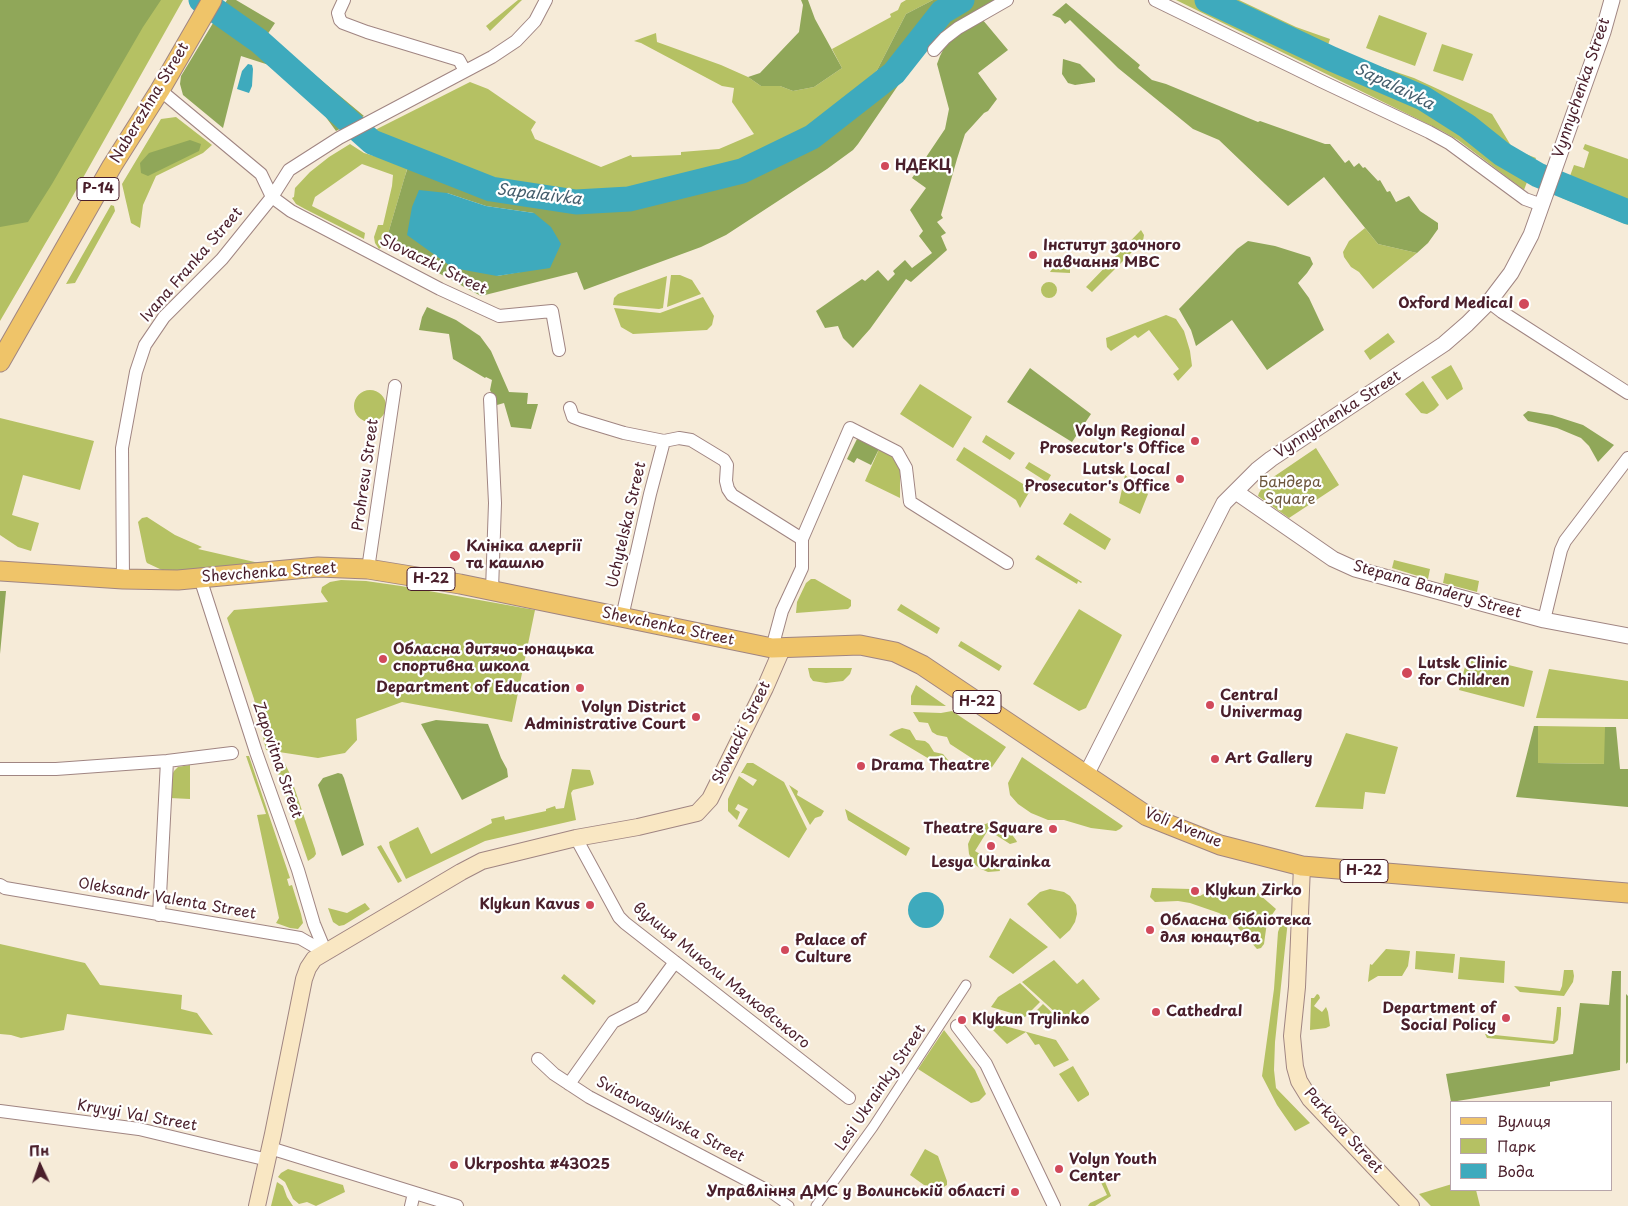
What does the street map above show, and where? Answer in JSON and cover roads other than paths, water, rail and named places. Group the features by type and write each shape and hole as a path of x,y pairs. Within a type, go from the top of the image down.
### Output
{"main road":[{"name":"Naberezhna Street","path":"0,362 112,166 160,90 212,0"},
{"name":"Shevchenka Street","path":"0,557 9,571 123,579 178,580 318,567 368,569 492,590 777,648"},
{"name":"Voli Avenue","path":"777,648 860,645 894,652 922,665 1148,816 1220,845 1302,866 1628,893"},
{"name":"Słowacki Street","path":"576,838 638,827 697,812 710,799 765,688 777,648"},
{"path":"257,1206 304,980 308,968 314,959 482,861 576,838"},
{"name":"Parkova Street","path":"1302,866 1297,987 1292,1036 1295,1067 1299,1080 1310,1099 1411,1206"}],"street":[{"path":"344,0 338,13 343,23 459,60 465,71"},
{"name":"Ivana Franka Street","path":"123,579 122,448 136,372 145,345 164,317 222,259 272,197 289,170 367,122 492,57 516,41 535,21 546,0"},
{"path":"934,50 958,28 1007,0"},
{"path":"1154,0 1429,132 1449,143 1526,199 1544,198"},
{"name":"Vynnychenka Street","path":"1086,775 1224,504 1257,470 1271,459 1444,344 1489,302 1511,273 1531,235 1603,32 1612,0"},
{"path":"160,90 260,174 272,197"},
{"name":"Slovaczki Street","path":"272,197 291,211 440,289 499,316 552,311 559,350"},
{"path":"1489,302 1628,393"},
{"name":"Prohresu Street","path":"368,569 395,386"},
{"path":"490,399 495,503 492,590"},
{"path":"570,408 574,417 624,433 664,441 685,438 724,460 727,465 726,481 732,495 802,539"},
{"path":"777,648 784,604 802,568 802,539 850,428 898,452 906,468 910,502 1007,563"},
{"name":"Uchytelska Street","path":"622,617 664,441"},
{"path":"1544,620 1561,550 1565,541 1628,458"},
{"name":"Stepana Bandery Street","path":"1236,492 1314,546 1348,566 1544,620 1628,636"},
{"name":"Zapovitna Street","path":"200,578 256,752 298,870 314,924 326,953"},
{"path":"0,770 56,769 167,761 232,753"},
{"path":"160,915 167,761"},
{"name":"вулиця Миколи Мялковського","path":"576,838 625,923 849,1098"},
{"name":"Oleksandr Valenta Street","path":"0,885 5,888 300,938 326,953"},
{"path":"569,1084 613,1022 642,1007 675,962"},
{"name":"Lesi Ukrainky Street","path":"816,1206 873,1127 966,985"},
{"path":"957,1026 986,1064 1054,1206"},
{"name":"Sviatovasylivska Street","path":"538,1059 554,1074 589,1097 768,1191 789,1206"},
{"name":"Kryvyi Val Street","path":"0,1111 139,1129 269,1154 414,1192 457,1206"},
{"path":"412,1206 414,1192"}],"water":[{"path":"248,64 252,65 253,69 252,86 249,93 237,89 242,71"},
{"path":"419,190 447,193 486,206 534,213 551,227 561,244 550,268 497,276 453,268 407,235 412,207"},
{"path":"926,892 933,893 939,897 943,903 943,917 939,923 933,927 926,928 919,927 913,923 909,917 908,910 909,903 913,897 919,893"}],"waterway":[{"name":"Sapalaivka","path":"201,0 259,41 372,142 491,189 576,202 629,199 742,171 812,137 894,73 942,12 962,0"},
{"name":"Sapalaivka","path":"1207,0 1332,59 1423,98 1467,126 1502,154 1538,175 1628,212"}],"place":[{"name":"НДЕКЦ","path":"885,166"},
{"name":"Інститут заочного навчання МВС","path":"1033,255"},
{"name":"Oxford Medical","path":"1524,304"},
{"name":"Volyn Regional Prosecutor's Office","path":"1195,441"},
{"name":"Lutsk Local Prosecutor's Office","path":"1180,479"},
{"name":"Клініка алергії та кашлю","path":"455,556"},
{"name":"Обласна дитячо-юнацька спортивна школа","path":"383,659"},
{"name":"Lutsk Clinic for Children","path":"1407,673"},
{"name":"Department of Education","path":"580,688"},
{"name":"Central Univermag","path":"1210,705"},
{"name":"Volyn District Administrative Court","path":"696,717"},
{"name":"Art Gallery","path":"1215,759"},
{"name":"Drama Theatre","path":"861,766"},
{"name":"Theatre Square","path":"1053,829"},
{"name":"Lesya Ukrainka","path":"991,846"},
{"name":"Klykun Zirko","path":"1195,891"},
{"name":"Klykun Kavus","path":"590,905"},
{"name":"Обласна бібліотека для юнацтва","path":"1150,930"},
{"name":"Palace of Culture","path":"785,950"},
{"name":"Cathedral","path":"1156,1012"},
{"name":"Department of Social Policy","path":"1506,1018"},
{"name":"Klykun Trylinko","path":"962,1020"},
{"name":"Ukrposhta #43025","path":"454,1165"},
{"name":"Volyn Youth Center","path":"1059,1169"},
{"name":"Управління ДМС у Волинській області","path":"1015,1192"}],"park label":[{"name":"Бандера Square","path":"1290,492"}]}
